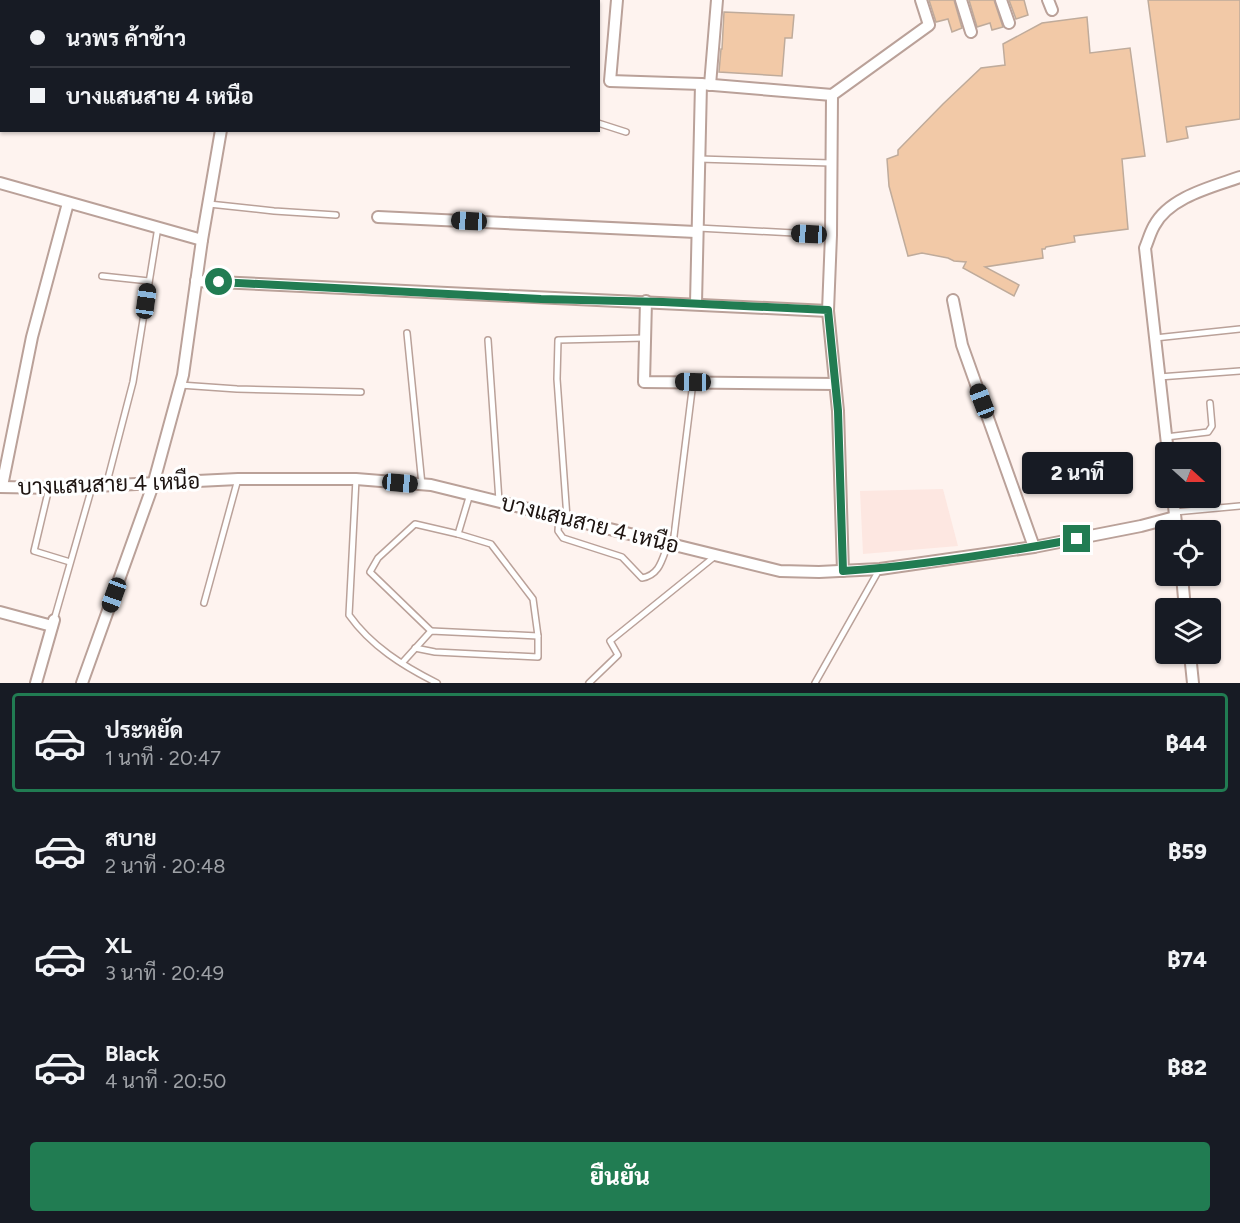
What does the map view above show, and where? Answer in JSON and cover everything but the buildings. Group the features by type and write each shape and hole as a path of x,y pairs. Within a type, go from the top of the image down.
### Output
{"street":[{"path":"617,0 610,81 706,84 832,95 929,25 921,0"},
{"path":"696,303 699,159 717,0"},
{"path":"961,0 971,32"},
{"path":"1001,0 1009,23"},
{"path":"832,95 828,310 838,411 843,571"},
{"path":"82,683 153,485 180,385 221,132"},
{"path":"1167,442 1145,248 1155,224 1173,205 1196,193 1240,177"},
{"path":"0,183 202,240"},
{"path":"1,487 32,337 68,203"},
{"path":"378,217 696,230"},
{"path":"196,281 541,299 646,301 828,310"},
{"path":"953,300 962,345 1034,547"},
{"path":"646,301 644,382 835,384"},
{"name":"บางแสนสาย 4 เหนือ","path":"1,487 153,485 238,479 356,479 423,485 470,494 670,545 780,570 880,569 1034,547 1141,526 1175,514"},
{"path":"1174,508 1176,520"},
{"path":"0,612 53,623 36,683"},
{"path":"1191,664 1193,683"}],"lane":[{"path":"600,124 626,132"},
{"path":"699,159 831,163"},
{"path":"208,204 336,215"},
{"path":"106,486 133,382 158,227"},
{"path":"696,230 831,235"},
{"path":"102,276 148,281"},
{"path":"1155,338 1240,329"},
{"path":"407,333 423,485"},
{"path":"645,338 558,340 557,379 563,517 558,531 560,536 621,557 642,578 658,570 670,545 693,382"},
{"path":"488,340 499,501"},
{"path":"1160,377 1240,372"},
{"path":"180,385 361,392"},
{"path":"1166,437 1208,432 1212,426 1210,403"},
{"path":"204,603 238,479"},
{"path":"356,479 349,615 367,636 402,663 429,681 437,683"},
{"path":"53,623 92,487"},
{"path":"50,488 34,551 70,562"},
{"path":"458,534 470,494"},
{"path":"1175,514 1240,506"},
{"path":"415,648 435,652 538,657 538,636 534,599 491,544 415,524 378,558 370,572 431,631 538,636"},
{"path":"589,683 618,655 610,641 716,555"},
{"path":"815,683 880,569"},
{"path":"402,663 431,631"}],"shaded area":[{"path":"943,489 958,546 863,554 860,491"}],"route":[{"path":"219,282 541,299 828,310 838,411 843,571 880,569 1077,539"}]}
